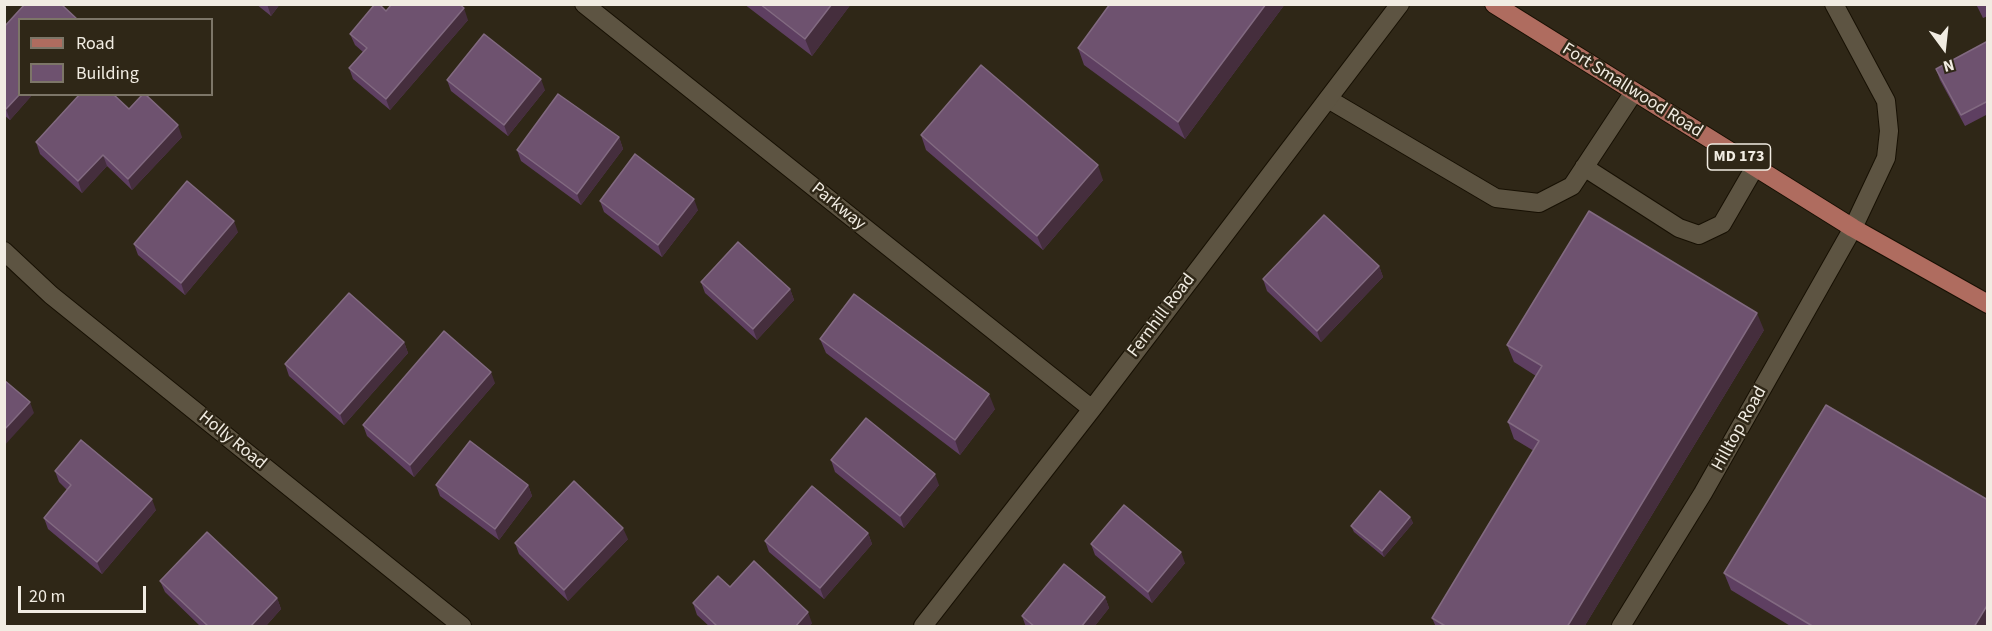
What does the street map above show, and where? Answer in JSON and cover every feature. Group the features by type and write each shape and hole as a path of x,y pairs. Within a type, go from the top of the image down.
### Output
{"main road":[{"name":"Fort Smallwood Road","path":"1494,4 1853,228 1988,304"}],"street":[{"name":"Parkway","path":"584,4 1092,409"},
{"name":"Fernhill Road","path":"923,627 1400,4"},
{"name":"Hilltop Road","path":"1621,627 1709,483 1853,228 1886,158 1889,131 1886,101 1834,4"},
{"path":"1328,99 1496,198 1539,203 1572,186 1634,92"},
{"path":"1584,167 1679,228 1699,235 1722,224 1755,167"},
{"name":"Holly Road","path":"4,251 51,295 462,627"}],"building":[{"path":"25,4 61,4 76,18 18,18 18,96 6,109 4,108 4,27"},
{"path":"375,4 379,4 386,11 392,4 459,4 464,8 386,99 349,68 367,48 350,34"},
{"path":"760,4 832,4 805,39"},
{"path":"1110,4 1266,4 1178,122 1078,48"},
{"path":"484,34 541,79 504,125 447,80"},
{"path":"1988,41 1988,101 1961,115 1936,69"},
{"path":"981,65 1098,165 1037,236 921,135"},
{"path":"558,94 619,137 577,194 517,150"},
{"path":"78,96 115,96 129,109 141,96 147,96 178,125 128,179 103,155 78,181 36,142"},
{"path":"635,154 694,199 658,245 600,201"},
{"path":"187,181 234,221 181,283 134,244"},
{"path":"1589,211 1757,313 1567,627 1447,627 1432,618 1539,441 1508,422 1542,366 1507,345"},
{"path":"1324,215 1379,266 1317,331 1263,279"},
{"path":"738,242 790,289 753,329 701,282"},
{"path":"349,293 404,342 340,414 285,364"},
{"path":"854,294 989,394 955,440 820,339"},
{"path":"444,331 491,372 410,465 363,425"},
{"path":"4,380 30,402 4,430"},
{"path":"1826,405 1988,500 1988,604 1974,627 1814,627 1724,573"},
{"path":"866,418 935,474 900,516 831,460"},
{"path":"81,440 152,499 97,562 44,518 71,485 55,471"},
{"path":"470,441 528,485 495,529 436,485"},
{"path":"574,481 623,528 564,590 515,543"},
{"path":"812,486 868,533 820,588 765,541"},
{"path":"1380,491 1410,517 1382,551 1351,526"},
{"path":"1124,505 1181,552 1148,592 1091,544"},
{"path":"207,532 277,598 250,627 209,627 160,581"},
{"path":"754,561 808,612 795,627 718,627 693,603 718,576 730,587"},
{"path":"1064,564 1105,597 1081,627 1035,627 1022,616"}]}
